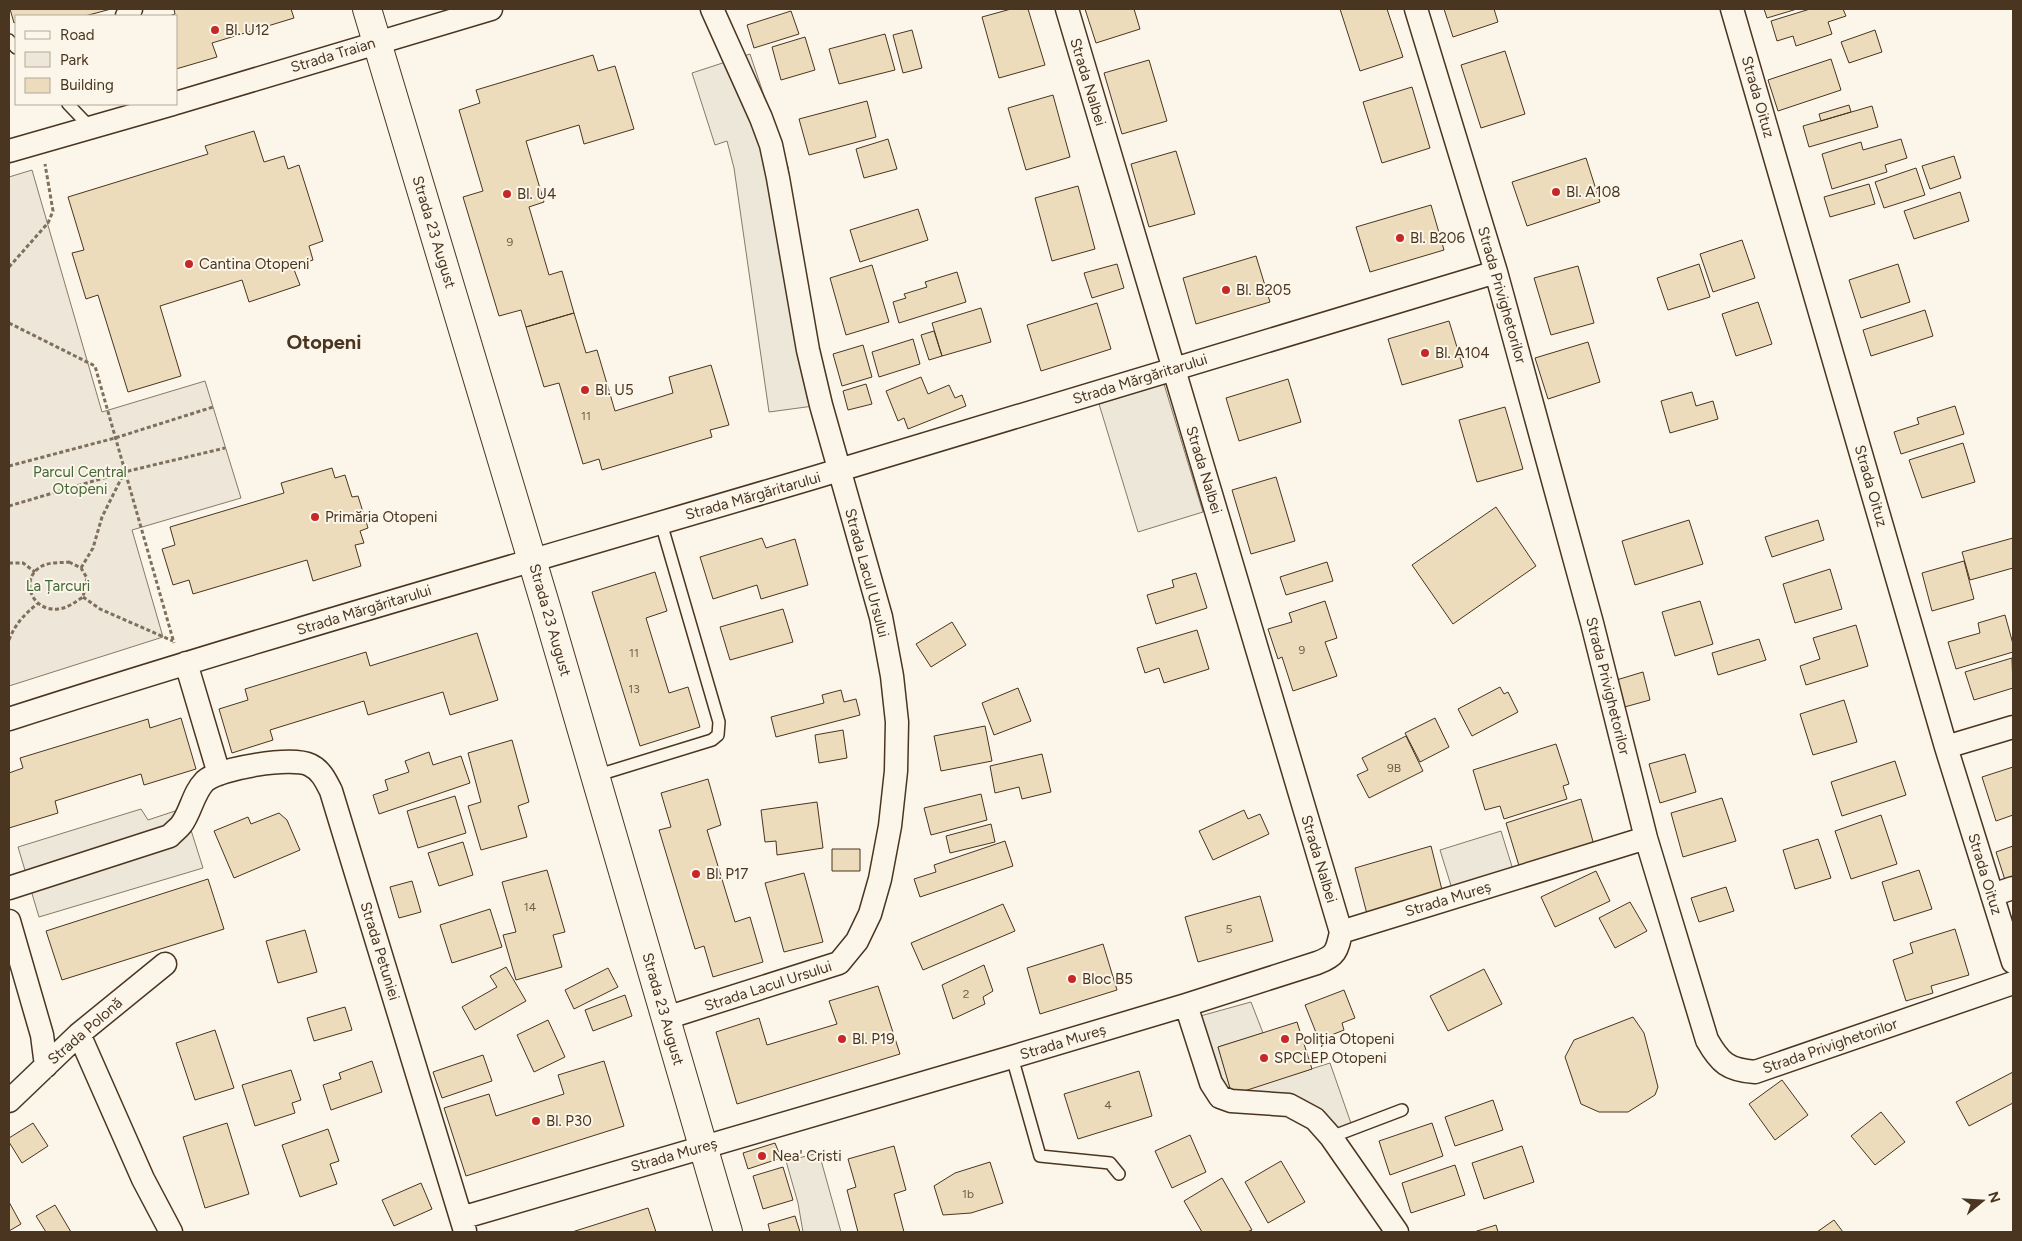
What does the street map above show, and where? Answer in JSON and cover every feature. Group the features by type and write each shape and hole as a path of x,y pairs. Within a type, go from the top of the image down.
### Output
{"main road":[{"name":"Strada 23 August","path":"368,9 532,560 728,1232"}],"street":[{"name":"Strada Traian","path":"178,102 491,9"},
{"name":"Strada Lacul Ursului","path":"666,1018 839,963 858,941 870,914 880,879 890,826 896,771 897,722 892,676 880,617 821,405 808,350 771,145 761,118 712,9"},
{"name":"Strada Nalbei","path":"1067,9 1341,932"},
{"name":"Strada Privighetorilor","path":"1416,9 1496,272 1592,623 1646,838 1707,1040 1715,1054 1724,1064 1739,1071 1755,1072 2013,983"},
{"name":"Strada Oituz","path":"1732,9 1946,747 2013,962"},
{"name":"Strada Traian","path":"9,151 91,128 111,113 162,105"},
{"name":"Strada Mărgăritarului","path":"9,719 183,664 840,470 1496,272"},
{"path":"9,888 170,836 181,824 197,792 206,781 219,774 183,664"},
{"path":"1946,747 2013,727"},
{"name":"Strada Petuniei","path":"219,774 255,766 297,761 310,765 320,772 326,780 463,1225"},
{"name":"Strada Mureș","path":"463,1225 702,1146 1012,1058 1186,1005 1330,958 1337,949 1341,932 1646,838"},
{"path":"1992,895 2013,888"},
{"path":"9,922 42,1035 46,1066"},
{"name":"Strada Polonă","path":"9,1101 79,1034 165,964"},
{"path":"1186,1005 1211,1084 1220,1097 1230,1101 1289,1105 1315,1119 1331,1136 1397,1232"},
{"path":"79,1034 143,1179 171,1232"}],"lane":[{"path":"69,105 91,128"},
{"path":"595,776 712,740 718,735 719,722 661,523"},
{"path":"1012,1058 1040,1156 1110,1163 1119,1174"},
{"path":"1331,1136 1402,1110"}],"path":[{"path":"9,267 48,222 53,211 41,142"},
{"path":"9,324 95,366 173,641 183,664"},
{"path":"9,466 115,438 213,407"},
{"path":"9,506 124,472 225,448"},
{"path":"81,568 93,548 102,517 124,472"},
{"path":"69,562 81,568 87,578 83,597 59,609 48,609 37,604 30,588 31,579 35,572 41,566 50,563 69,562"},
{"path":"9,563 23,563 35,572"},
{"path":"83,597 100,609 173,641"},
{"path":"9,640 14,628 23,616 37,604"}],"green space":[{"name":"Parcul Central Otopeni","path":"32,170 102,412 205,381 241,498 132,530 163,637 9,686 9,177"}],"shaded area":[{"path":"750,54 788,167 821,405 769,412 734,168 727,141 715,145 692,73"},
{"path":"1164,384 1203,512 1138,532 1099,404"},
{"path":"184,808 203,868 39,917 18,847 141,809 148,820"},
{"path":"1501,831 1514,873 1453,892 1440,850"},
{"path":"1251,1002 1263,1033 1218,1047 1232,1094 1330,1063 1353,1129 1331,1137 1289,1105 1231,1101 1193,1018"},
{"path":"819,1153 841,1232 803,1232 798,1203 786,1161"}],"building":[{"path":"10,9 111,9 89,15 15,15 14,23"},
{"name":"Bl. U12","path":"174,9 291,9 294,18 212,43 217,57 178,68 178,15 172,15 175,14"},
{"path":"1011,9 1028,9 1045,65 999,78 982,17"},
{"path":"1085,9 1134,9 1140,29 1096,43"},
{"path":"1340,9 1387,9 1403,57 1360,71"},
{"path":"1444,9 1494,9 1498,22 1453,37"},
{"path":"1764,9 1797,9 1767,18"},
{"path":"1810,9 1843,9 1846,16 1828,22 1832,34 1796,46 1793,36 1777,41 1771,21"},
{"path":"791,11 799,34 754,48 747,25"},
{"path":"912,30 922,68 903,73 893,35"},
{"path":"1875,30 1882,52 1849,63 1841,42"},
{"path":"885,34 895,70 839,84 829,49"},
{"path":"805,37 815,70 781,80 772,47"},
{"path":"1505,51 1525,114 1481,128 1461,65"},
{"name":"Bl. U4","path":"593,55 598,71 615,66 634,129 584,144 579,125 526,141 544,202 529,207 549,275 562,271 574,313 526,327 521,310 499,316 463,197 483,191 459,110 480,103 476,90"},
{"path":"1831,59 1841,90 1778,111 1768,80"},
{"path":"1149,60 1167,121 1122,134 1104,73"},
{"path":"1412,87 1430,148 1382,163 1363,102"},
{"path":"1053,95 1070,157 1026,170 1008,108"},
{"path":"867,101 876,137 809,155 799,119"},
{"path":"1849,105 1851,112 1821,121 1819,114"},
{"path":"1872,106 1878,127 1809,147 1803,126"},
{"name":"Cantina Otopeni","path":"254,131 264,162 284,156 288,169 299,165 323,241 309,246 313,260 293,267 300,285 249,302 242,280 160,306 181,376 128,392 98,295 86,299 72,253 84,250 68,197 208,154 205,146"},
{"path":"888,139 897,169 864,178 856,149"},
{"path":"1901,139 1907,158 1885,165 1887,172 1832,189 1822,154 1861,142 1863,150"},
{"path":"1176,151 1195,214 1149,227 1131,164"},
{"path":"1954,156 1961,178 1930,189 1922,166"},
{"name":"Bl. A108","path":"1586,158 1600,202 1527,226 1512,182"},
{"path":"1916,168 1925,195 1884,208 1875,182"},
{"path":"1869,184 1875,204 1830,217 1824,197"},
{"path":"1078,186 1095,249 1052,261 1035,198"},
{"path":"1960,192 1969,221 1914,239 1904,211"},
{"name":"Bl. B206","path":"1431,205 1444,250 1370,272 1356,227"},
{"path":"918,209 928,240 860,262 850,230"},
{"path":"1742,240 1755,278 1713,292 1700,254"},
{"name":"Bl. B205","path":"1256,256 1270,302 1196,324 1183,278"},
{"path":"1117,264 1124,288 1092,298 1084,273"},
{"path":"1699,264 1710,297 1668,310 1657,278"},
{"path":"1898,264 1910,302 1861,318 1849,280"},
{"path":"872,265 889,322 846,335 830,278"},
{"path":"1578,266 1594,323 1551,335 1534,278"},
{"path":"957,272 966,302 899,323 893,302 906,298 904,294 927,287 925,282"},
{"path":"1758,302 1772,344 1736,356 1722,314"},
{"path":"1097,303 1111,349 1041,371 1027,325"},
{"path":"981,308 991,342 942,356 932,323"},
{"path":"1925,310 1933,336 1871,356 1863,330"},
{"name":"Bl. U5","path":"574,313 586,353 597,350 615,411 673,393 669,377 711,365 729,425 710,430 712,437 602,470 599,459 583,464 559,383 544,387 526,327"},
{"name":"Bl. A104","path":"1449,321 1463,367 1402,385 1388,339"},
{"path":"934,331 942,356 929,360 921,335"},
{"path":"913,339 920,364 879,377 872,352"},
{"path":"1588,342 1600,382 1548,399 1535,358"},
{"path":"863,345 872,377 842,386 833,354"},
{"path":"921,377 928,394 949,385 955,398 962,395 966,406 908,429 904,418 898,421 886,391"},
{"path":"1288,379 1301,422 1239,441 1226,398"},
{"path":"866,384 872,404 848,410 843,391"},
{"path":"1692,392 1696,406 1713,401 1718,419 1670,433 1661,401"},
{"path":"1955,406 1964,434 1901,454 1894,432 1919,424 1917,418"},
{"path":"1505,407 1523,469 1477,482 1459,420"},
{"path":"1963,443 1975,482 1922,498 1909,460"},
{"path":"332,468 335,478 345,475 352,497 358,496 368,528 360,531 364,543 355,545 361,566 313,581 307,560 193,594 189,580 173,585 162,549 175,545 170,527 284,493 281,483"},
{"path":"1276,477 1295,541 1251,554 1232,490"},
{"path":"1496,507 1536,566 1453,624 1412,565"},
{"path":"1689,520 1703,564 1635,585 1622,541"},
{"path":"1818,520 1824,540 1772,557 1765,537"},
{"path":"762,538 766,548 795,539 808,585 761,599 757,585 713,599 700,557"},
{"path":"2013,538 2013,568 1970,580 1962,552"},
{"path":"1964,561 1974,599 1932,611 1922,573"},
{"path":"1327,562 1333,581 1286,595 1280,577"},
{"path":"1830,569 1842,609 1795,623 1783,584"},
{"path":"655,572 667,611 646,618 669,693 688,687 700,727 640,746 592,592"},
{"path":"1196,573 1207,608 1156,624 1147,595 1174,587 1172,580"},
{"path":"1325,601 1337,638 1325,642 1337,676 1293,691 1282,657 1278,659 1268,629 1292,622 1289,613"},
{"path":"1700,601 1713,644 1675,656 1662,612"},
{"path":"783,609 793,642 730,660 720,627"},
{"path":"2005,615 2013,644 2013,652 1956,669 1948,642 1980,633 1978,623"},
{"path":"952,622 966,645 931,667 916,644"},
{"path":"1856,625 1868,666 1806,685 1800,666 1820,659 1813,638"},
{"path":"1197,630 1209,669 1164,683 1159,668 1145,673 1137,648"},
{"path":"477,633 498,700 450,715 443,692 368,715 364,701 270,730 273,740 232,753 219,709 248,700 245,689 366,652 370,666"},
{"path":"1759,639 1766,660 1718,675 1712,653"},
{"path":"2012,658 2013,688 1974,700 1965,672"},
{"path":"1643,672 1650,700 1621,708 1613,681"},
{"path":"1500,687 1504,694 1508,692 1518,712 1472,736 1458,709"},
{"path":"1018,688 1031,721 994,735 982,703"},
{"path":"841,690 844,702 856,699 860,715 776,737 771,717 824,703 822,695"},
{"path":"1844,700 1857,742 1813,755 1800,714"},
{"path":"181,718 196,769 144,785 141,774 55,801 58,813 9,828 9,773 23,768 20,758 148,719 150,728"},
{"path":"1435,718 1449,747 1420,762 1405,733"},
{"path":"985,726 992,761 941,771 934,736"},
{"path":"843,730 847,758 819,763 815,735"},
{"path":"1406,736 1423,771 1369,798 1357,775 1368,770 1362,758"},
{"path":"512,740 529,802 518,806 527,837 481,850 468,806 481,802 468,753"},
{"path":"1556,744 1569,784 1563,786 1567,799 1504,819 1500,806 1485,810 1473,770"},
{"path":"429,752 433,765 461,756 470,783 379,814 373,795 388,790 385,780 409,772 405,761"},
{"path":"1042,754 1051,792 1022,799 1019,787 995,793 990,766"},
{"path":"1685,754 1696,792 1660,803 1649,764"},
{"path":"1895,761 1906,795 1842,816 1831,782"},
{"path":"2013,767 2013,815 1996,821 1982,777"},
{"name":"Bl. P17","path":"708,779 721,825 707,830 735,922 750,917 763,962 713,977 704,946 695,949 659,830 671,827 661,793"},
{"path":"981,794 987,820 931,835 924,808"},
{"path":"455,796 466,833 418,848 407,811"},
{"path":"1722,798 1736,841 1683,857 1671,813"},
{"path":"1581,799 1594,845 1520,869 1506,823"},
{"path":"817,802 823,848 777,855 776,841 765,842 761,810"},
{"path":"1244,810 1248,819 1260,814 1269,834 1213,860 1199,831"},
{"path":"279,813 287,820 300,850 234,878 214,831 248,817 251,824"},
{"path":"1881,815 1897,864 1851,879 1835,831"},
{"path":"991,824 995,842 950,853 946,836"},
{"path":"1818,839 1831,878 1795,889 1783,850"},
{"path":"1005,841 1013,866 920,897 914,879 936,872 934,865"},
{"path":"463,842 473,875 439,886 428,853"},
{"path":"1431,846 1442,890 1367,914 1355,868"},
{"path":"2013,846 2013,877 2005,880 1996,852"},
{"path":"832,849 860,849 860,871 832,871"},
{"path":"547,870 565,932 553,935 562,967 516,980 503,935 516,932 502,882"},
{"path":"1919,870 1932,909 1894,921 1882,882"},
{"path":"1596,871 1610,901 1555,927 1541,897"},
{"path":"804,873 823,942 784,952 765,883"},
{"path":"208,879 224,929 62,980 46,931"},
{"path":"412,881 421,912 399,918 390,887"},
{"path":"1726,887 1734,911 1699,922 1691,898"},
{"path":"1260,896 1273,941 1198,962 1185,917"},
{"path":"1630,902 1647,931 1615,948 1599,918"},
{"path":"1003,904 1015,931 923,970 911,943"},
{"path":"490,909 502,947 452,963 440,925"},
{"path":"1955,929 1969,975 1931,986 1933,993 1906,1001 1893,960 1913,953 1910,943"},
{"path":"305,930 317,972 278,983 266,941"},
{"name":"Bloc B5","path":"1103,944 1117,990 1040,1014 1027,968"},
{"path":"984,965 993,991 983,997 985,1004 953,1019 942,985"},
{"path":"506,967 526,1001 475,1030 462,1007 497,987 490,976"},
{"path":"608,968 618,987 574,1009 565,990"},
{"path":"1484,969 1502,1004 1448,1031 1430,996"},
{"name":"Bl. P19","path":"878,986 900,1054 737,1104 716,1032 759,1018 767,1045 837,1024 829,1001"},
{"path":"1344,990 1355,1018 1342,1023 1344,1030 1319,1040 1305,1005"},
{"path":"625,995 632,1016 593,1031 585,1010"},
{"path":"345,1007 352,1030 314,1041 307,1018"},
{"path":"1633,1017 1644,1033 1658,1087 1655,1095 1628,1112 1599,1112 1581,1104 1565,1057 1574,1040"},
{"path":"548,1020 565,1057 534,1072 517,1035"},
{"name":"SPCLEP Otopeni","path":"1297,1022 1312,1069 1232,1095 1218,1047"},
{"path":"215,1030 234,1088 195,1100 176,1043"},
{"path":"483,1055 492,1081 442,1098 433,1072"},
{"path":"372,1061 382,1092 331,1110 323,1085 341,1079 339,1073"},
{"name":"Bl. P30","path":"604,1061 624,1126 466,1176 444,1108 489,1094 496,1116 564,1094 558,1075"},
{"path":"291,1070 301,1100 292,1103 295,1113 255,1126 242,1085"},
{"path":"1139,1071 1152,1116 1078,1139 1064,1094"},
{"path":"2013,1072 2013,1103 1969,1126 1956,1102"},
{"path":"1782,1080 1808,1115 1775,1140 1749,1104"},
{"path":"1493,1100 1503,1130 1455,1146 1445,1117"},
{"path":"1881,1112 1905,1142 1875,1165 1851,1136"},
{"path":"33,1123 48,1146 22,1163 9,1142 9,1138"},
{"path":"227,1123 249,1194 205,1208 183,1137"},
{"path":"1432,1123 1443,1156 1390,1175 1379,1141"},
{"path":"328,1129 339,1161 330,1164 337,1184 300,1197 282,1145"},
{"path":"1190,1135 1206,1172 1172,1188 1155,1151"},
{"name":"Nea' Cristi","path":"775,1143 781,1158 748,1169 743,1153"},
{"path":"894,1146 906,1190 894,1194 904,1232 858,1232 847,1190 856,1187 848,1159"},
{"path":"1522,1146 1534,1182 1484,1199 1472,1163"},
{"path":"1281,1161 1305,1202 1268,1223 1245,1182"},
{"path":"990,1162 1003,1203 971,1213 943,1215 934,1186 955,1173"},
{"path":"1455,1165 1465,1195 1411,1213 1402,1183"},
{"path":"783,1167 793,1200 763,1209 753,1176"},
{"path":"1222,1178 1252,1230 1247,1232 1202,1232 1184,1201"},
{"path":"421,1183 432,1209 394,1226 382,1200"},
{"path":"9,1202 21,1224 9,1231"},
{"path":"55,1205 71,1232 46,1232 36,1216"},
{"path":"648,1208 656,1232 572,1232"},
{"path":"795,1216 800,1232 770,1232 768,1224"},
{"path":"1834,1220 1843,1232 1817,1232"},
{"path":"1496,1225 1498,1232 1474,1232"}],"place":[{"name":"Bl. U12","path":"215,30"},
{"name":"Bl. A108","path":"1556,192"},
{"name":"Bl. U4","path":"507,194"},
{"name":"Bl. B206","path":"1400,238"},
{"name":"Cantina Otopeni","path":"189,264"},
{"name":"Bl. B205","path":"1226,290"},
{"name":"Bl. A104","path":"1425,353"},
{"name":"Bl. U5","path":"585,390"},
{"name":"Primăria Otopeni","path":"315,517"},
{"name":"Bl. P17","path":"696,874"},
{"name":"Bloc B5","path":"1072,979"},
{"name":"Bl. P19","path":"842,1039"},
{"name":"Poliția Otopeni","path":"1285,1039"},
{"name":"SPCLEP Otopeni","path":"1264,1058"},
{"name":"Bl. P30","path":"536,1121"},
{"name":"Nea' Cristi","path":"762,1156"}],"district":[{"name":"Otopeni","path":"324,342"}],"park label":[{"name":"La Țarcuri","path":"58,586"}]}
